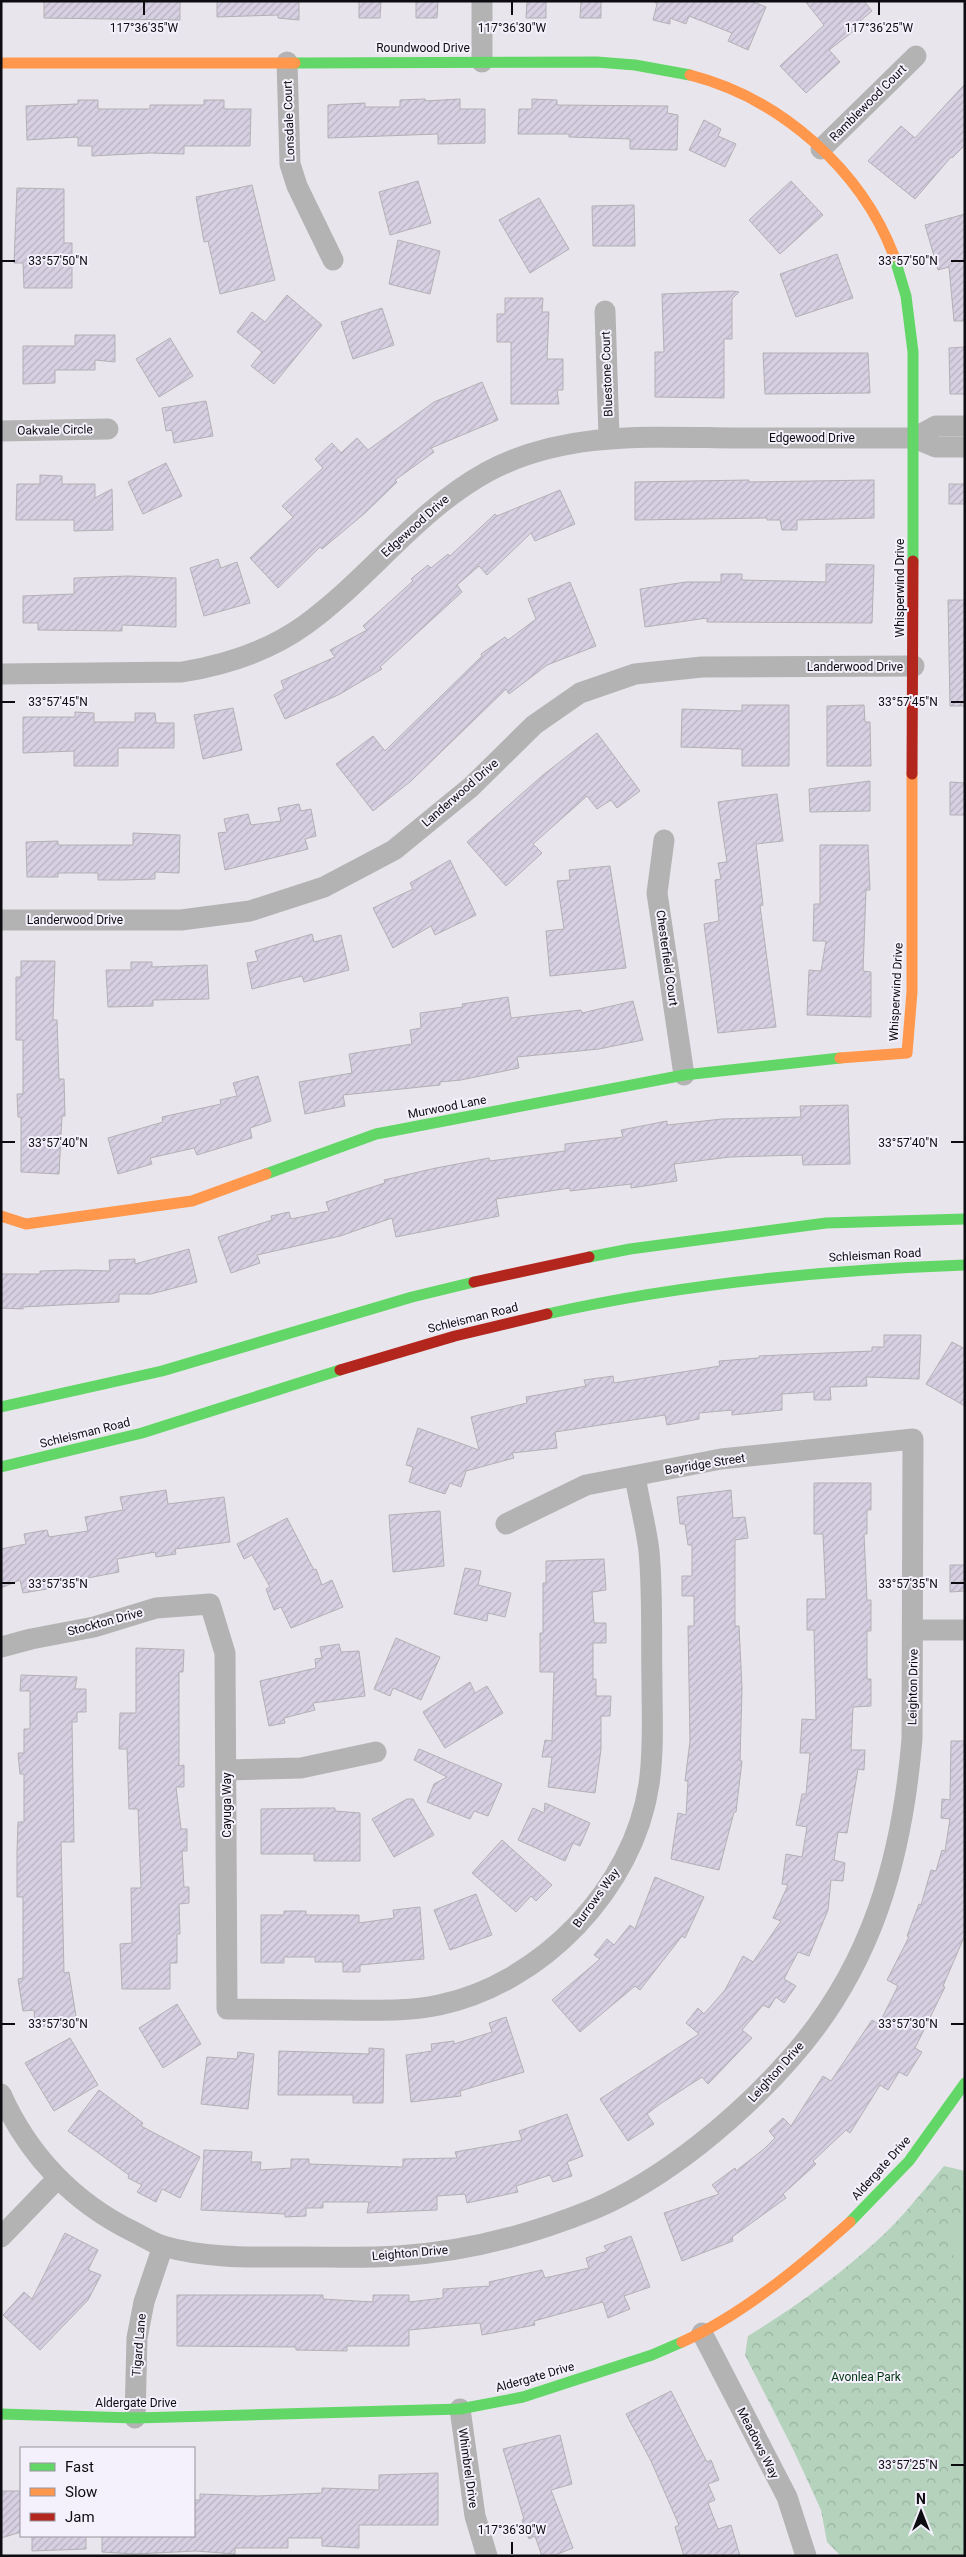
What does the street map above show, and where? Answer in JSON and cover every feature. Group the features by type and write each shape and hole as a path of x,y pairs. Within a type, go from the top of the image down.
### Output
{"street":[{"path":"482,1 482,62"},
{"name":"Ramblewood Court","path":"821,149 916,56"},
{"name":"Lonsdale Court","path":"287,62 290,164 297,186 333,260"},
{"name":"Roundwood Drive","path":"1,63 597,62 638,64 679,70 757,99 794,124 821,149"},
{"name":"Whisperwind Drive","path":"821,149 866,203 883,230 898,264 907,301 913,352 912,992 907,1053"},
{"name":"Bluestone Court","path":"605,311 609,437"},
{"name":"Edgewood Drive","path":"914,438 936,426 965,426"},
{"name":"Oakvale Circle","path":"1,431 108,429"},
{"name":"Edgewood Drive","path":"1,674 182,672 211,667 267,647 305,625 452,493 516,459 546,450 609,437 914,438 936,447 965,447"},
{"name":"Landerwood Drive","path":"1,920 181,920 250,911 324,887 394,850 472,787 534,725 580,693 635,674 702,667 914,666"},
{"name":"Chesterfield Court","path":"664,840 657,893 684,1075"},
{"name":"Murwood Lane","path":"1,1216 26,1224 192,1201 376,1134 684,1075 815,1060 907,1053"},
{"path":"1,1407 162,1371 412,1297 556,1263 630,1249 826,1223 965,1219"},
{"name":"Schleisman Road","path":"1,1467 107,1444 408,1349 492,1326 594,1304 674,1289 766,1277 849,1270 965,1265"},
{"name":"Bayridge Street","path":"506,1524 586,1485 721,1459 913,1439"},
{"name":"Leighton Drive","path":"162,2246 243,2257 398,2256 465,2248 535,2230 596,2208 648,2179 700,2144 747,2104 791,2058 831,2006 862,1950 881,1901 898,1846 908,1787 912,1739 913,1439"},
{"name":"Burrows Way","path":"227,2009 404,2011 441,2005 484,1991 526,1968 558,1945 583,1919 614,1877 636,1833 649,1785 653,1735 651,1581 648,1549 635,1476"},
{"name":"Cayuga Way","path":"210,1604 225,1653 227,2009"},
{"name":"Stockton Drive","path":"1,1648 31,1639 94,1627 156,1608 210,1604"},
{"path":"913,1630 965,1630"},
{"path":"226,1770 301,1768 376,1752"},
{"name":"Aldergate Drive","path":"1,2414 135,2418 460,2410 523,2397 652,2355 702,2333 798,2270 871,2202 909,2161 965,2083"},
{"path":"1,2094 11,2116 38,2156 57,2179 80,2200 118,2224 162,2246"},
{"path":"1,2237 57,2179"},
{"name":"Tigard Lane","path":"135,2418 137,2338 144,2302 162,2246"},
{"name":"Meadows Way","path":"702,2333 787,2497 806,2556"},
{"name":"Whimbrel Drive","path":"460,2410 475,2516 485,2555"}],"green space":[{"name":"Avonlea Park","path":"944,2166 965,2171 965,2556 840,2555 827,2542 821,2510 793,2449 745,2355 748,2336 836,2276 885,2233"},
{"path":"965,2217 965,2268 954,2256 950,2242 954,2228"}],"building":[{"path":"44,1 180,1 180,20 44,18"},
{"path":"217,1 299,1 299,20 278,18 278,15 217,17"},
{"path":"359,1 381,1 380,18 359,18"},
{"path":"416,1 438,1 437,18 416,18"},
{"path":"527,1 546,1 546,18 526,18"},
{"path":"581,1 601,1 601,18 580,18"},
{"path":"653,1 751,1 766,7 748,50 728,41 732,33 689,16 686,24 670,18 670,24 653,20 657,4"},
{"path":"805,1 864,1 872,11 853,27 855,30 829,50 840,62 806,93 780,66 824,25"},
{"path":"965,84 965,145 951,157 915,199 868,161 901,126 915,138"},
{"path":"425,99 426,101 460,99 460,109 485,109 485,143 438,144 438,134 328,138 328,105 365,103 365,107 400,107 400,100"},
{"path":"532,99 557,100 557,105 668,106 667,113 678,115 677,150 630,149 630,139 569,137 569,134 518,134 519,109 532,109"},
{"path":"78,100 98,100 98,109 150,109 150,105 204,105 204,100 224,100 224,109 251,109 250,146 184,146 184,154 150,153 92,156 92,146 78,146 78,137 27,140 26,106 78,104"},
{"path":"704,120 721,129 718,136 736,144 725,167 689,150"},
{"path":"418,181 431,223 390,235 379,192"},
{"path":"791,181 823,215 780,254 749,220"},
{"path":"252,185 275,280 220,294 208,241 204,242 196,197"},
{"path":"17,188 64,189 64,243 72,243 72,288 24,288 23,263 14,263"},
{"path":"539,198 569,249 530,273 499,220"},
{"path":"634,205 635,246 593,246 592,206"},
{"path":"965,214 965,321 954,321 949,267 938,270 925,225"},
{"path":"398,240 440,251 430,294 389,284"},
{"path":"837,254 853,298 796,317 780,274"},
{"path":"739,292 732,299 732,339 724,339 724,398 655,397 655,352 664,352 662,294"},
{"path":"287,295 322,325 274,384 251,366 262,352 237,332 252,312 265,322"},
{"path":"505,298 543,298 542,312 549,312 547,359 563,359 563,390 557,390 559,404 511,404 511,342 497,342 497,314 505,314"},
{"path":"382,308 394,345 353,359 341,322"},
{"path":"75,335 115,335 115,362 95,360 95,370 55,370 55,383 23,384 23,346 75,346"},
{"path":"170,338 193,376 159,397 136,359"},
{"path":"965,347 965,394 950,394 949,348"},
{"path":"763,353 868,353 870,393 765,394"},
{"path":"482,382 498,420 431,448 434,452 395,480 397,482 365,513 322,549 320,547 278,588 250,558 293,517 282,506 323,468 315,459 332,443 341,453 357,438 368,450 434,402"},
{"path":"206,401 213,436 174,443 172,430 166,431 162,408"},
{"path":"166,463 182,496 143,514 128,482"},
{"path":"40,475 62,476 62,484 95,484 95,498 112,489 113,530 74,531 74,520 16,520 17,484 40,484"},
{"path":"749,480 749,482 874,480 874,518 797,520 797,530 782,530 780,520 767,520 767,518 635,520 635,482"},
{"path":"949,484 965,484 965,504 949,504"},
{"path":"560,490 575,524 535,541 531,533 487,575 479,566 457,585 462,592 380,667 382,669 340,694 285,719 274,695 284,689 281,681 335,657 330,650 367,630 363,626 413,581 411,579 428,565 431,568 448,554 450,556 495,514 497,516"},
{"path":"218,559 221,568 237,562 250,603 204,616 190,568"},
{"path":"826,564 874,565 872,623 707,622 707,618 645,627 640,589 686,582 721,582 721,574 742,574 742,580 826,582"},
{"path":"128,576 176,578 176,627 122,625 122,631 38,630 38,623 23,623 23,596 74,594 74,578"},
{"path":"570,582 596,646 547,665 509,694 506,689 411,781 373,811 336,764 373,736 385,751 482,656 481,654 505,637 508,640 536,619 528,599"},
{"path":"948,600 965,600 965,706 950,706"},
{"path":"742,705 789,705 789,766 742,766 742,749 681,747 682,709 742,711"},
{"path":"864,705 865,722 870,722 871,766 827,766 827,706"},
{"path":"233,708 242,750 203,759 194,715"},
{"path":"75,712 94,713 94,722 135,722 135,713 155,713 156,723 174,723 174,748 118,748 118,766 74,766 74,751 23,753 23,717 75,717"},
{"path":"597,733 640,791 617,808 611,800 597,809 587,796 533,844 542,853 506,886 467,842 543,775"},
{"path":"870,781 870,811 810,812 809,789"},
{"path":"950,782 965,783 965,815 950,815"},
{"path":"777,794 783,841 756,844 763,905 760,906 776,1027 718,1033 704,924 719,921 715,880 721,879 718,863 727,862 718,802"},
{"path":"299,804 301,811 311,809 316,836 305,839 308,849 225,870 218,833 227,832 224,819 248,814 251,825 281,821 278,808"},
{"path":"133,833 180,835 179,873 155,872 155,879 123,880 98,880 98,873 58,873 58,877 27,877 26,842 58,841 58,845 133,845"},
{"path":"820,845 868,845 870,890 866,890 863,971 871,972 871,1017 807,1015 809,970 821,971 826,941 813,941 814,904 820,904"},
{"path":"450,860 476,915 435,935 431,926 393,948 373,908 413,889 410,883"},
{"path":"610,866 626,968 550,976 546,931 564,929 557,881 570,880 569,870"},
{"path":"312,934 314,942 341,935 349,970 304,982 302,976 252,989 247,963 258,961 255,951"},
{"path":"21,961 55,961 53,1020 57,1020 59,1079 64,1079 65,1116 62,1116 59,1174 21,1172 21,1117 18,1117 17,1094 23,1094 23,1040 16,1040 16,977 21,977"},
{"path":"131,962 152,962 152,967 207,965 209,999 153,1000 153,1006 108,1007 106,970 131,970"},
{"path":"508,997 511,1018 581,1010 582,1013 633,1001 643,1040 599,1049 517,1057 519,1068 461,1080 440,1082 440,1085 343,1095 345,1106 305,1114 299,1082 352,1073 349,1054 412,1044 410,1030 421,1028 420,1013 463,1007 462,1004"},
{"path":"258,1076 271,1121 250,1128 252,1138 197,1155 194,1148 150,1158 152,1164 118,1174 108,1138 163,1122 162,1117 221,1104 220,1100 237,1096 233,1083"},
{"path":"848,1105 850,1164 803,1165 802,1155 730,1157 674,1164 677,1181 631,1188 631,1184 570,1191 570,1188 496,1199 499,1216 396,1237 392,1218 340,1236 257,1255 260,1263 231,1273 218,1237 272,1220 271,1216 289,1212 291,1219 329,1211 326,1202 385,1183 384,1180 436,1168 489,1158 490,1161 565,1151 565,1144 623,1137 621,1130 667,1121 667,1125 722,1119 801,1117 800,1106"},
{"path":"189,1249 197,1282 151,1294 119,1294 119,1302 23,1307 23,1309 1,1308 1,1274 40,1274 40,1271 110,1271 109,1260 135,1259 135,1264"},
{"path":"884,1335 921,1335 919,1379 866,1377 867,1386 830,1387 831,1400 814,1400 814,1392 782,1394 782,1410 732,1415 732,1410 699,1413 699,1419 667,1425 665,1415 555,1432 557,1448 512,1453 514,1458 466,1471 461,1487 450,1483 445,1494 409,1482 413,1467 406,1465 418,1428 479,1450 471,1417 527,1403 526,1397 586,1386 584,1380 613,1376 614,1383 720,1366 719,1361 759,1358 759,1356 872,1351 872,1347 884,1347"},
{"path":"952,1342 965,1349 965,1406 926,1384"},
{"path":"814,1483 871,1483 871,1510 867,1510 867,1534 864,1534 867,1600 871,1600 871,1631 867,1631 867,1679 871,1679 871,1706 853,1707 851,1750 865,1750 864,1770 858,1769 847,1833 838,1832 834,1860 845,1863 843,1881 831,1880 828,1910 809,1956 798,1952 784,1979 796,1986 784,2003 776,1997 769,2008 763,2005 742,2030 752,2038 708,2084 702,2077 660,2104 647,2114 654,2124 628,2141 600,2099 699,2034 686,2023 698,2008 704,2014 725,1990 743,1956 753,1962 781,1921 773,1918 788,1885 782,1884 786,1854 802,1857 807,1827 796,1825 802,1794 806,1794 810,1753 800,1753 802,1719 816,1720 814,1630 807,1630 807,1599 826,1599 823,1534 814,1534"},
{"path":"166,1490 168,1504 224,1497 230,1542 175,1549 176,1554 156,1557 155,1552 117,1559 119,1572 46,1586 47,1589 23,1593 20,1580 1,1588 1,1549 26,1544 24,1534 47,1530 49,1537 88,1531 85,1517 123,1510 120,1497"},
{"path":"731,1490 733,1518 745,1517 748,1538 735,1540 735,1626 739,1626 742,1688 740,1761 742,1761 736,1812 734,1812 719,1870 671,1859 678,1813 686,1815 688,1781 685,1781 690,1741 688,1626 694,1626 694,1596 682,1596 682,1576 692,1576 692,1545 688,1545 685,1524 680,1524 677,1497"},
{"path":"440,1511 444,1566 393,1572 389,1515"},
{"path":"287,1518 314,1570 316,1569 322,1585 332,1580 343,1607 291,1628 281,1607 274,1610 266,1589 270,1587 252,1555 244,1559 237,1544"},
{"path":"604,1559 606,1590 592,1592 594,1623 606,1623 606,1643 593,1643 593,1679 596,1679 596,1696 611,1696 610,1716 601,1716 601,1749 595,1793 548,1787 552,1757 542,1757 545,1740 552,1741 554,1672 540,1672 540,1633 543,1633 543,1583 546,1583 546,1561"},
{"path":"950,1565 965,1565 965,1591 950,1592"},
{"path":"465,1568 481,1571 478,1585 511,1593 505,1617 488,1613 487,1621 454,1614"},
{"path":"396,1638 440,1657 421,1700 393,1688 390,1696 374,1689"},
{"path":"339,1644 341,1652 359,1651 365,1696 313,1703 315,1710 284,1718 285,1723 269,1726 260,1681 316,1668 315,1659 322,1658 320,1647"},
{"path":"136,1648 184,1650 183,1672 179,1672 179,1766 184,1765 184,1787 176,1787 181,1829 187,1829 187,1851 182,1851 184,1887 189,1887 189,1903 179,1904 180,1934 177,1934 177,1963 170,1963 170,1989 122,1989 120,1944 132,1943 131,1888 141,1888 138,1809 129,1809 127,1749 119,1749 120,1713 136,1713"},
{"path":"21,1675 77,1677 75,1689 86,1689 86,1712 77,1712 77,1722 72,1722 74,1842 61,1842 64,1973 69,1972 77,2023 35,2027 34,2010 23,2011 18,1979 23,1978 23,1897 17,1897 17,1851 18,1822 24,1822 24,1774 20,1774 18,1753 24,1753 24,1729 30,1729 30,1691 20,1691"},
{"path":"470,1682 475,1693 487,1686 503,1713 445,1748 423,1712"},
{"path":"951,1741 965,1741 965,1935 943,1986 945,1987 915,2048 922,2052 907,2076 899,2072 888,2090 880,2085 850,2133 846,2130 813,2161 816,2164 783,2194 786,2198 732,2237 733,2241 682,2261 664,2213 719,2194 712,2185 735,2168 736,2171 764,2149 775,2138 769,2131 783,2118 791,2126 823,2076 831,2081 872,2020 879,2024 898,1986 887,1980 909,1937 907,1936 919,1904 921,1905 931,1870 936,1871 942,1850 945,1851 950,1819 941,1818 942,1799 950,1800"},
{"path":"419,1749 502,1784 488,1816 474,1811 470,1819 427,1802 434,1784 447,1777 414,1760"},
{"path":"407,1799 413,1799 434,1835 394,1857 372,1819"},
{"path":"545,1803 590,1823 580,1846 573,1843 565,1861 518,1840 533,1808 544,1813"},
{"path":"335,1808 335,1811 360,1813 360,1861 314,1861 314,1854 261,1854 261,1809"},
{"path":"502,1840 552,1885 536,1901 531,1896 516,1912 472,1873"},
{"path":"655,1877 704,1897 685,1938 682,1936 640,1990 635,1986 580,2032 552,2000 600,1959 594,1955 607,1939 614,1945 630,1925 635,1929"},
{"path":"476,1894 492,1935 450,1950 434,1910"},
{"path":"420,1907 424,1959 360,1965 360,1972 343,1972 343,1962 315,1962 315,1957 284,1957 284,1963 261,1963 261,1915 284,1915 284,1911 306,1911 306,1915 359,1915 359,1923 394,1918 393,1910"},
{"path":"177,2004 201,2044 163,2068 139,2028"},
{"path":"506,2017 524,2072 460,2091 461,2096 411,2102 406,2055 432,2051 431,2044 454,2041 454,2044 492,2032 489,2023"},
{"path":"70,2038 98,2085 54,2111 25,2063"},
{"path":"369,2048 384,2049 383,2103 353,2103 353,2095 278,2095 279,2051 369,2054"},
{"path":"238,2052 254,2054 248,2109 201,2104 207,2057 237,2059"},
{"path":"99,2090 143,2123 141,2126 200,2157 180,2198 162,2189 156,2202 137,2192 142,2185 128,2178 129,2175 68,2131"},
{"path":"567,2114 583,2156 567,2162 572,2176 553,2182 550,2175 516,2186 518,2192 467,2203 465,2194 437,2196 437,2210 367,2213 369,2202 323,2202 323,2208 306,2208 306,2216 285,2217 285,2214 201,2210 204,2150 252,2152 251,2162 261,2162 260,2170 291,2168 291,2159 309,2159 309,2164 403,2167 403,2159 457,2158 455,2152 522,2140 519,2131"},
{"path":"65,2233 98,2250 88,2270 101,2275 88,2300 40,2350 3,2315 24,2292 32,2299"},
{"path":"631,2236 650,2287 624,2296 630,2309 608,2318 603,2302 534,2321 535,2325 482,2335 480,2323 409,2330 409,2346 347,2346 347,2351 296,2350 296,2347 177,2346 177,2295 323,2295 323,2299 373,2302 373,2295 409,2295 409,2302 443,2298 443,2289 490,2286 489,2282 542,2270 545,2278 589,2268 586,2258 607,2251 604,2246"},
{"path":"671,2391 707,2462 711,2460 719,2480 708,2484 715,2500 708,2503 718,2529 731,2525 740,2556 684,2556 675,2527 679,2525 651,2461 626,2414"},
{"path":"560,2435 572,2484 551,2490 573,2548 553,2556 542,2556 535,2536 529,2539 522,2520 524,2519 503,2449"},
{"path":"438,2473 438,2525 359,2525 359,2548 322,2546 322,2538 288,2538 288,2548 235,2548 235,2554 196,2551 135,2554 102,2552 102,2537 195,2537 195,2500 200,2500 200,2494 258,2496 322,2493 322,2488 379,2490 379,2475"},
{"path":"1,2491 20,2491 20,2532 1,2538"},
{"path":"32,2537 86,2537 86,2549 32,2551"}],"traffic: fast":[{"path":"295,63 597,62 635,65 690,75"},
{"path":"894,256 906,296 913,352 913,561"},
{"path":"266,1174 376,1134 684,1075 840,1058"},
{"path":"589,1257 630,1249 826,1223 965,1219"},
{"path":"547,1314 599,1303 703,1286 860,1270 965,1265"},
{"path":"1,1407 162,1371 412,1297 474,1282"},
{"path":"1,1467 142,1433 340,1370"},
{"path":"850,2222 909,2161 965,2083"},
{"path":"1,2414 135,2418 460,2409 523,2397 652,2355 682,2342"}],"traffic: slow":[{"path":"1,63 295,63"},
{"path":"690,75 723,86 755,101 785,119 813,142 839,167 861,194 879,224 894,256"},
{"path":"840,1058 907,1053 912,992 912,774"},
{"path":"1,1216 26,1224 192,1201 266,1174"},
{"path":"682,2342 749,2304 812,2256 850,2222"}],"traffic: jam":[{"path":"912,774 913,561"},
{"path":"474,1282 589,1257"},
{"path":"340,1370 455,1336 547,1314"}]}
